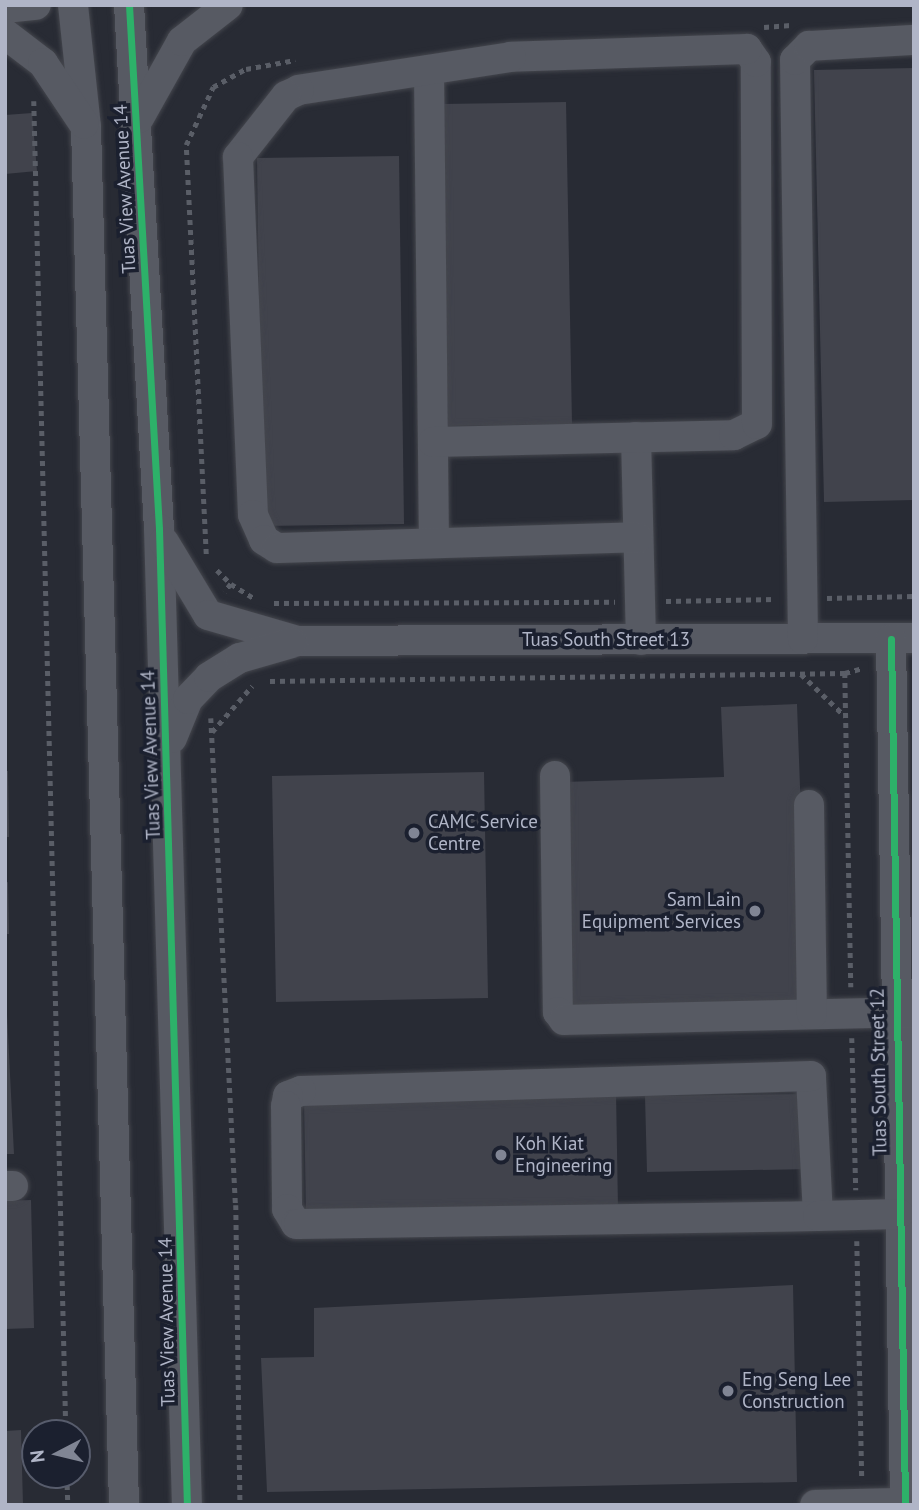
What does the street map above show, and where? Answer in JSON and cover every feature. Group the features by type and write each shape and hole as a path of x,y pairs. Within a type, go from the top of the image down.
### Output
{"street":[{"path":"5,8 36,5"},
{"name":"Tuas View Avenue 14","path":"73,5 86,127 124,1505"},
{"name":"Tuas View Avenue 14","path":"129,5 159,529 168,752 187,1505"},
{"path":"137,123 161,68 182,41 228,5"},
{"path":"5,34 43,63 86,127"},
{"path":"803,639 795,60 809,46 914,40"},
{"path":"433,442 734,435 760,415 753,54 736,46 511,57 286,96 242,144 253,515 264,540 277,548 638,537"},
{"path":"429,70 434,543"},
{"path":"636,437 641,640"},
{"name":"Tuas South Street 13","path":"159,529 184,583 208,615 298,641"},
{"name":"Tuas South Street 13","path":"168,752 188,699 209,677 240,658 298,641 803,639 899,647"},
{"name":"Tuas South Street 12","path":"899,647 903,1012 899,1214 908,1329 905,1504"},
{"path":"555,776 558,1012 564,1020 903,1012"},
{"path":"808,805 812,1014"},
{"path":"818,1216 811,1076 301,1091 288,1096 287,1209 296,1224 818,1216 899,1214"},
{"path":"815,1505 863,1502 905,1504"}],"path":[{"path":"32,91 66,1419"},
{"path":"231,584 260,602 311,607 914,596"},
{"path":"212,732 251,686 274,680 845,673 899,647"},
{"path":"845,673 863,1502"},
{"path":"801,674 846,717"},
{"path":"209,677 236,1205 240,1505"}],"building":[{"path":"914,68 914,500 824,502 814,70"},
{"path":"566,102 572,424 448,426 442,104"},
{"path":"32,113 37,171 5,174 5,115"},
{"path":"399,156 404,524 262,526 257,158"},
{"path":"797,704 808,1008 571,1015 563,782 724,777 721,707"},
{"path":"5,771 8,771 9,837 5,837"},
{"path":"484,772 488,998 276,1002 272,776"},
{"path":"8,882 9,934 5,934 5,883"},
{"path":"5,974 14,1154 5,1154"},
{"path":"616,1092 618,1209 306,1214 304,1098"},
{"path":"810,1094 811,1169 647,1172 645,1096"},
{"path":"31,1200 34,1328 5,1329 5,1201"},
{"path":"793,1285 797,1482 267,1492 261,1358 314,1357 314,1308"},
{"path":"21,1430 23,1505 5,1505 5,1431"}],"cycle path":[{"path":"129,5 159,529 187,1505"},
{"path":"891,639 905,1505"}],"place":[{"name":"CAMC Service Centre","path":"414,833"},
{"name":"Sam Lain Equipment Services","path":"755,911"},
{"name":"Koh Kiat Engineering","path":"501,1155"},
{"name":"Eng Seng Lee Construction","path":"728,1391"}]}
